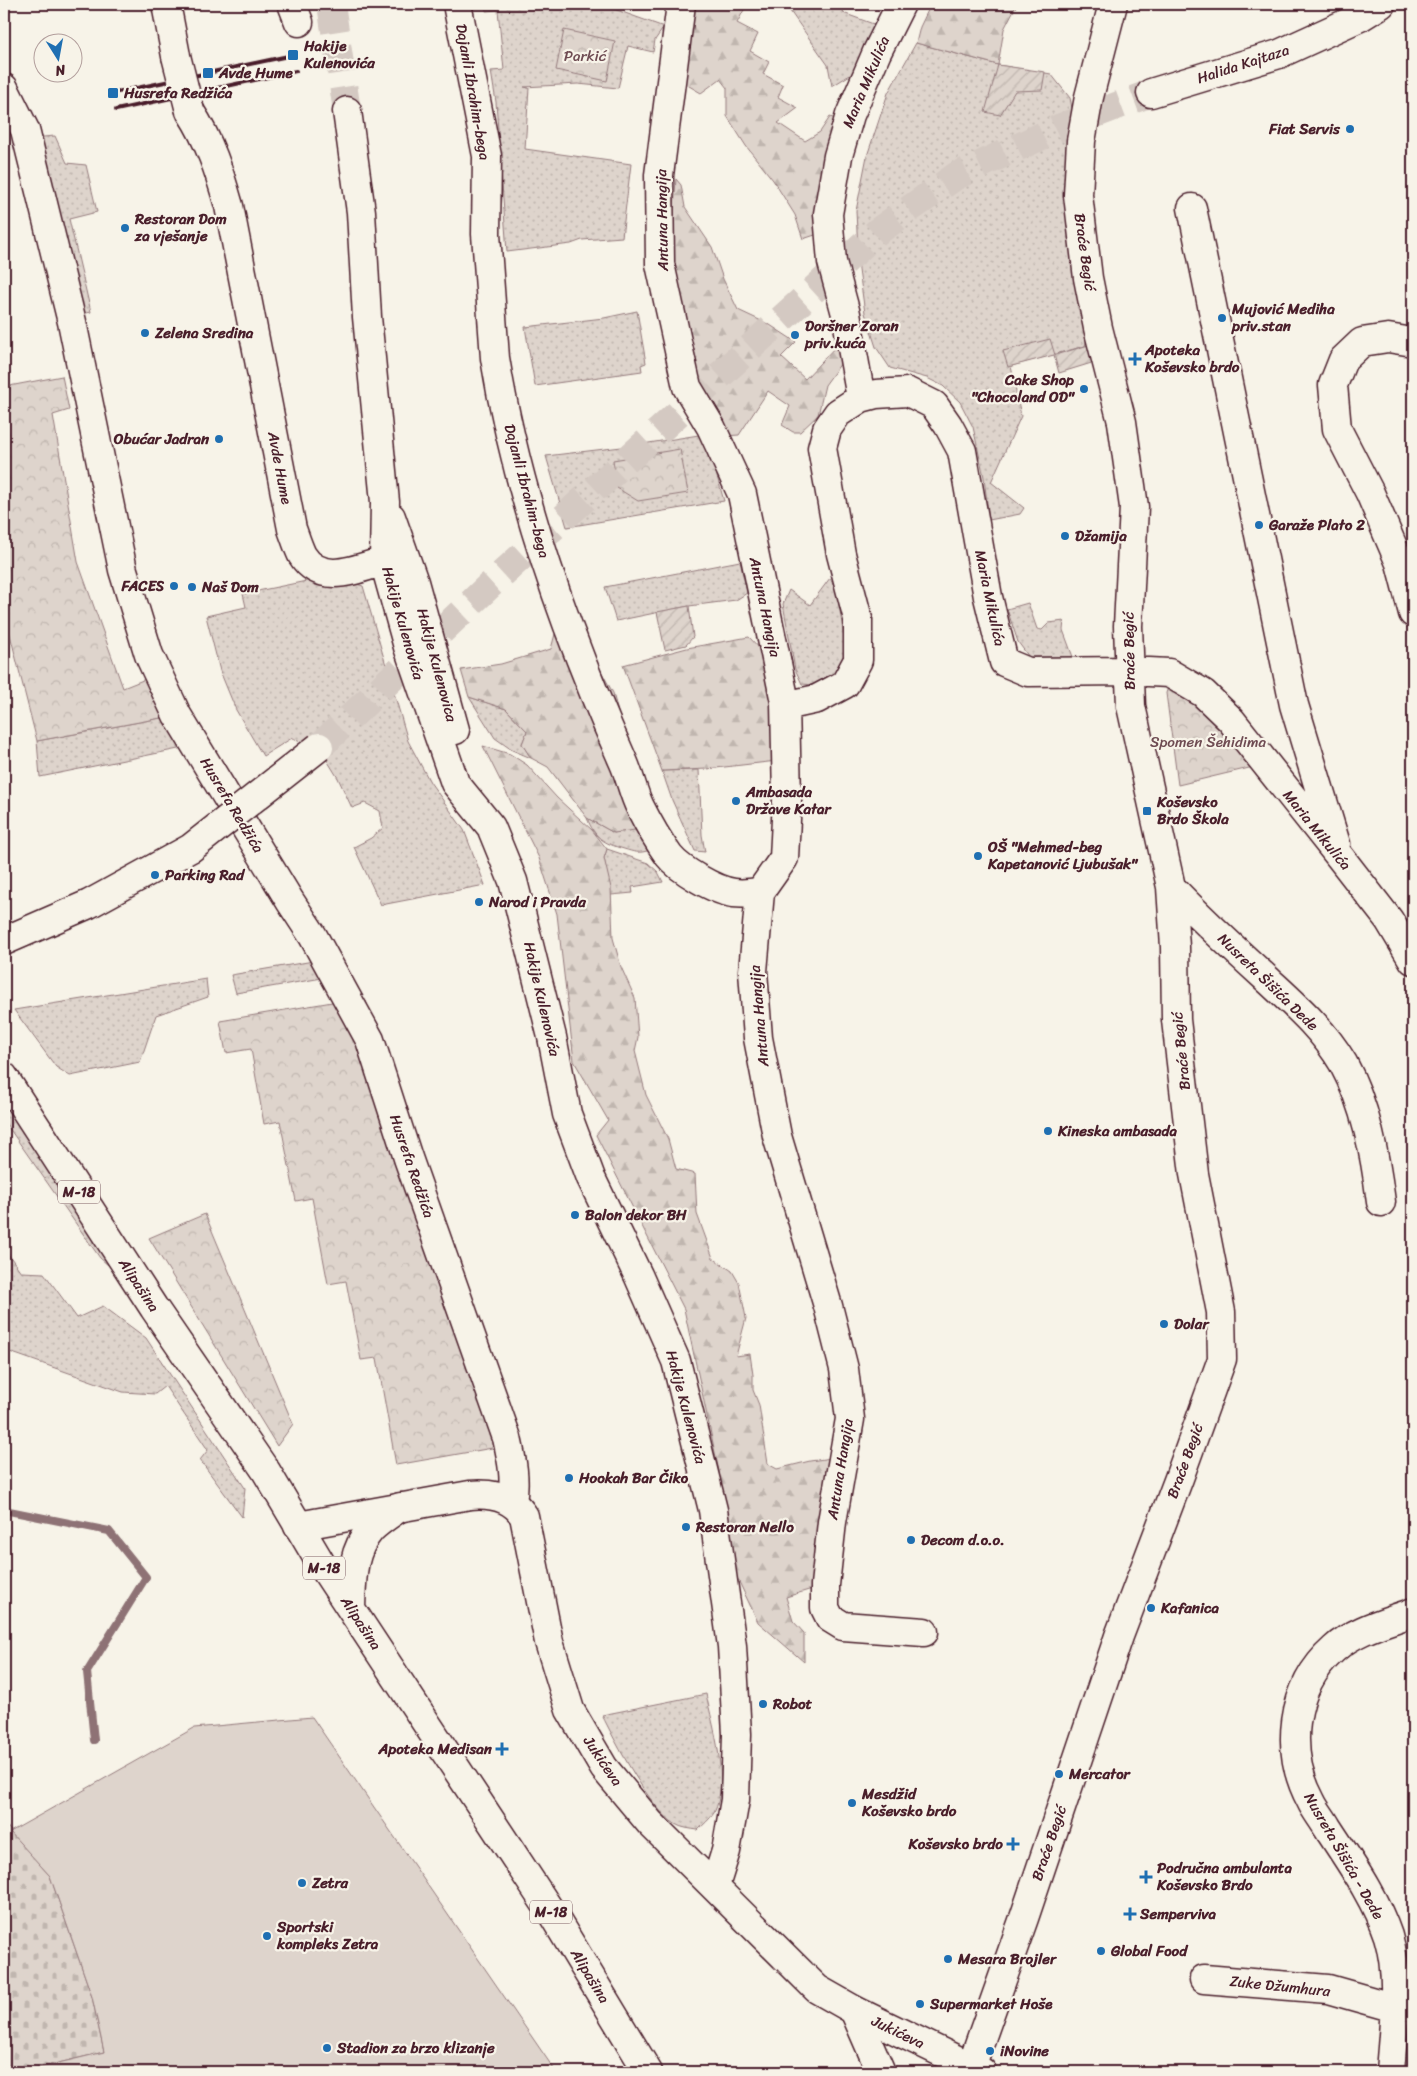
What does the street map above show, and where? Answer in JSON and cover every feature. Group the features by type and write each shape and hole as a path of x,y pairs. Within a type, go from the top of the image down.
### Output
{"street":[{"name":"Avde Hume","path":"166,4 176,56 190,111 208,141 229,206 292,529 302,554 313,568 331,574 384,561"},
{"name":"Dajanli Ibrahim-bega","path":"457,4 487,156 486,234 498,377 516,461 549,570 592,690 631,777 639,806 670,857 706,884 734,893 760,892"},
{"name":"Antuna Hangija","path":"681,4 659,176 660,264 687,388 711,427 742,494 785,702 787,800 784,858 760,892 753,971 758,1038 777,1136 828,1306 844,1369 850,1419 832,1522 825,1585 825,1608 830,1618 844,1626 924,1632"},
{"name":"Maria Mikulića","path":"861,398 846,314 832,262 828,214 838,156 850,115 877,52 901,4"},
{"name":"Braće Begić","path":"976,2070 1024,1918 1119,1636 1180,1478 1222,1359 1221,1312 1194,1174 1176,1020 1175,947 1171,887 1131,706 1129,580 1134,507 1122,422 1098,328 1088,278 1078,195 1081,141 1088,97 1113,4"},
{"name":"Halida Kajtaza","path":"1151,93 1279,54 1369,8"},
{"name":"Husrefa Redžića","path":"4,88 25,130 72,322 114,528 124,570 149,655 177,715 290,902 313,936 370,1040 408,1158 507,1438 514,1466 515,1485 512,1502"},
{"name":"Hakije Kulenovića","path":"347,111 361,212 368,317 386,502 384,561 408,647 455,783 491,827 513,881 552,1038 567,1114 591,1178 638,1275 676,1361 713,1510 732,1646 738,1734 735,1800 726,1851 715,1886"},
{"path":"1192,208 1294,705 1340,857"},
{"path":"1413,342 1388,338 1362,342 1343,360 1333,385 1338,429 1370,493 1400,563 1413,613"},
{"name":"Maria Mikulića","path":"785,702 794,704 817,699 844,684 858,660 858,618 841,554 822,448 827,429 838,413 861,398 876,394 908,392 934,406 948,425 962,451 988,597 1004,662 1028,672 1129,671 1168,673 1203,693 1231,720 1340,857 1389,920 1413,958"},
{"name":"Hakije Kulenovica","path":"386,502 414,582 455,731 491,827"},
{"path":"4,941 89,904 190,848 319,747"},
{"name":"Nusreta Šišića Dede","path":"1171,887 1199,917 1314,1023 1342,1063 1358,1097 1377,1168 1381,1202"},
{"name":"Alipašina","path":"4,1077 154,1308 266,1471 298,1526 552,1914 648,2072"},
{"path":"298,1526 400,1507 485,1494 512,1502"},
{"name":"Jukićeva","path":"512,1502 524,1516 528,1528 549,1642 570,1710 604,1768 650,1823 817,1989 854,2010 976,2070"},
{"path":"351,1608 352,1570 359,1548 371,1529 400,1507"},
{"name":"Nusreta Šišića - Dede","path":"1390,2072 1404,2007 1394,1975 1388,1938 1376,1907 1310,1801 1300,1773 1294,1746 1296,1719 1300,1701 1309,1678 1321,1663 1335,1648 1359,1632 1413,1612"},
{"name":"Zuke Džumhura","path":"1204,1979 1328,1989 1404,2007"},
{"path":"854,2010 881,2072"}],"green space":[{"path":"486,4 600,4 664,27 655,40 653,52 628,46 618,88 578,84 524,87 529,88 525,149 631,164 622,237 582,240 571,244 507,252 496,102 491,71 504,70 498,10 486,11"},
{"path":"681,4 747,4 737,23 758,34 750,51 769,62 763,74 783,85 778,97 798,108 778,123 805,141 820,132 830,117 848,123 821,233 803,239 795,215 773,180 746,146 727,116 727,88 720,79 701,93 672,76"},
{"path":"785,4 845,4 843,13 879,26 855,72 832,86 828,65"},
{"path":"931,4 1017,4 1004,29 998,65 916,43 920,27"},
{"name":"Parkić","path":"564,30 615,41 607,81 556,70"},
{"path":"916,43 998,65 1051,74 1070,98 1073,113 1067,150 1065,190 1091,322 1085,346 1011,366 1021,416 991,482 1024,508 1020,514 989,520 984,477 973,427 960,402 943,386 927,378 890,368 876,347 865,313 859,270 856,211 867,156 888,93"},
{"path":"998,65 1045,72 1042,90 1015,91 1000,115 985,112"},
{"path":"55,136 67,163 86,165 97,212 69,219 91,312 77,315 32,138"},
{"path":"676,179 681,185 685,207 712,247 723,279 738,310 770,325 796,342 781,357 805,379 838,344 841,363 825,385 818,415 800,432 793,432 782,425 790,406 768,391 739,435 725,436 698,382 676,295 672,238"},
{"path":"637,311 646,363 641,365 642,371 535,386 525,327 604,318"},
{"path":"1050,339 1055,355 1092,344 1098,361 1059,373 1054,355 1008,367 1003,351"},
{"path":"62,376 69,410 53,415 78,562 123,688 158,674 177,715 37,741 4,611 4,387"},
{"path":"705,434 724,501 567,527 546,456 630,446"},
{"path":"680,449 688,493 638,501 617,488 613,460"},
{"path":"740,561 747,593 736,600 689,606 616,621 605,587"},
{"path":"331,576 363,586 408,741 430,782 464,830 485,885 381,905 354,847 371,838 383,828 380,811 365,803 352,808 338,778 319,747 292,738 263,756 236,710 220,671 206,616 246,607 243,594"},
{"path":"830,578 837,591 847,657 834,678 816,685 802,684 795,669 783,604 789,590 810,605"},
{"path":"1028,603 1037,629 1042,630 1049,623 1064,621 1063,630 1073,657 1029,657 1018,642 1007,609"},
{"path":"689,606 693,637 686,645 665,650 657,612"},
{"path":"555,634 587,645 613,693 647,824 635,830 614,833 587,818 548,767 531,758 522,744 527,731 506,709 469,697 461,670 501,664 551,649"},
{"path":"749,637 764,653 774,704 777,761 707,769 662,771 623,665 687,648"},
{"name":"Spomen Šehidima","path":"1172,678 1270,763 1178,785 1166,693"},
{"path":"469,697 506,709 527,731 522,744 531,758 512,750 495,738"},
{"path":"177,715 198,745 40,777 37,741"},
{"path":"483,746 510,754 527,765 557,798 592,830 607,849 604,858 611,888 613,938 621,967 635,998 638,1037 635,1051 646,1095 668,1139 676,1169 695,1174 697,1214 713,1258 732,1271 739,1283 746,1318 736,1356 750,1354 753,1390 759,1405 768,1464 777,1469 810,1461 853,1455 825,1585 786,1597 793,1621 804,1633 804,1662 758,1622 733,1569 719,1471 684,1309 596,1135 608,1120 574,1061 557,914 539,858"},
{"path":"699,770 702,835 705,852 695,851 672,800 662,771"},
{"path":"587,818 614,833 647,824 650,850 634,852 605,842 593,830"},
{"path":"607,849 648,863 658,872 663,882 632,887 633,893 611,895 604,858"},
{"path":"337,957 345,974 236,993 231,975"},
{"path":"206,979 208,997 156,1015 140,1062 70,1076 56,1067 14,1010"},
{"path":"350,999 366,1001 506,1426 498,1447 396,1465 377,1358 361,1360 346,1281 328,1284 312,1198 296,1201 280,1121 264,1124 251,1049 226,1053 220,1021"},
{"path":"4,1100 132,1286 100,1258 4,1121"},
{"path":"205,1214 293,1424 277,1446 149,1238"},
{"path":"4,1248 21,1272 44,1273 77,1318 103,1306 146,1338 245,1488 242,1517 200,1460 208,1450 165,1386 155,1394 123,1392 4,1350"},
{"path":"706,1694 719,1754 720,1786 719,1800 714,1813 698,1830 675,1824 665,1816 634,1774 602,1715"},
{"name":"Sportski kompleks Zetra","path":"312,1717 556,2072 21,2072 104,2052 92,1997 50,1876 10,1832 194,1728"},
{"path":"4,1823 50,1876 92,1997 104,2052 21,2072 4,2072"}],"waterway":[{"path":"4,1510 109,1531 146,1577 87,1672 94,1740"}],"tunnel":[{"path":"331,4 347,111"},
{"path":"319,747 490,585 877,232 956,176 1061,127 1151,93"}],"railway":[{"path":"113,93 293,55"},
{"path":"116,110 296,71"}],"place":[{"name":"Hakije Kulenovića","path":"293,55"},
{"name":"Avde Hume","path":"208,73"},
{"name":"Husrefa Redžića","path":"113,93"},
{"name":"Fiat Servis","path":"1350,129"},
{"name":"Restoran Dom za vješanje","path":"125,228"},
{"name":"Mujović Mediha priv.stan","path":"1222,318"},
{"name":"Zelena Sredina","path":"145,333"},
{"name":"Doršner Zoran priv.kuća","path":"795,335"},
{"name":"Apoteka Koševsko brdo","path":"1135,359"},
{"name":"Cake Shop \"Chocoland OD\"","path":"1084,389"},
{"name":"Obućar Jadran","path":"219,439"},
{"name":"Garaže Plato 2","path":"1259,525"},
{"name":"Džamija","path":"1065,536"},
{"name":"FACES","path":"174,586"},
{"name":"Naš Dom","path":"192,587"},
{"name":"Ambasada Države Katar","path":"736,801"},
{"name":"Koševsko Brdo Škola","path":"1147,811"},
{"name":"OŠ \"Mehmed-beg Kapetanović Ljubušak\"","path":"978,856"},
{"name":"Parking Rad","path":"155,875"},
{"name":"Narod i Pravda","path":"479,902"},
{"name":"Kineska ambasada","path":"1048,1131"},
{"name":"Balon dekor BH","path":"575,1215"},
{"name":"Dolar","path":"1164,1324"},
{"name":"Hookah Bar Čiko","path":"569,1478"},
{"name":"Restoran Nello","path":"686,1527"},
{"name":"Decom d.o.o.","path":"911,1540"},
{"name":"Kafanica","path":"1151,1608"},
{"name":"Robot","path":"763,1704"},
{"name":"Apoteka Medisan","path":"502,1749"},
{"name":"Mercator","path":"1059,1774"},
{"name":"Mesdžid Koševsko brdo","path":"852,1803"},
{"name":"Koševsko brdo","path":"1013,1844"},
{"name":"Područna ambulanta Koševsko Brdo","path":"1146,1877"},
{"name":"Zetra","path":"302,1883"},
{"name":"Semperviva","path":"1130,1914"},
{"name":"Sportski kompleks Zetra","path":"267,1936"},
{"name":"Global Food","path":"1101,1951"},
{"name":"Mesara Brojler","path":"948,1959"},
{"name":"Supermarket Hoše","path":"920,2004"},
{"name":"Stadion za brzo klizanje","path":"327,2048"},
{"name":"iNovine","path":"990,2051"}]}
